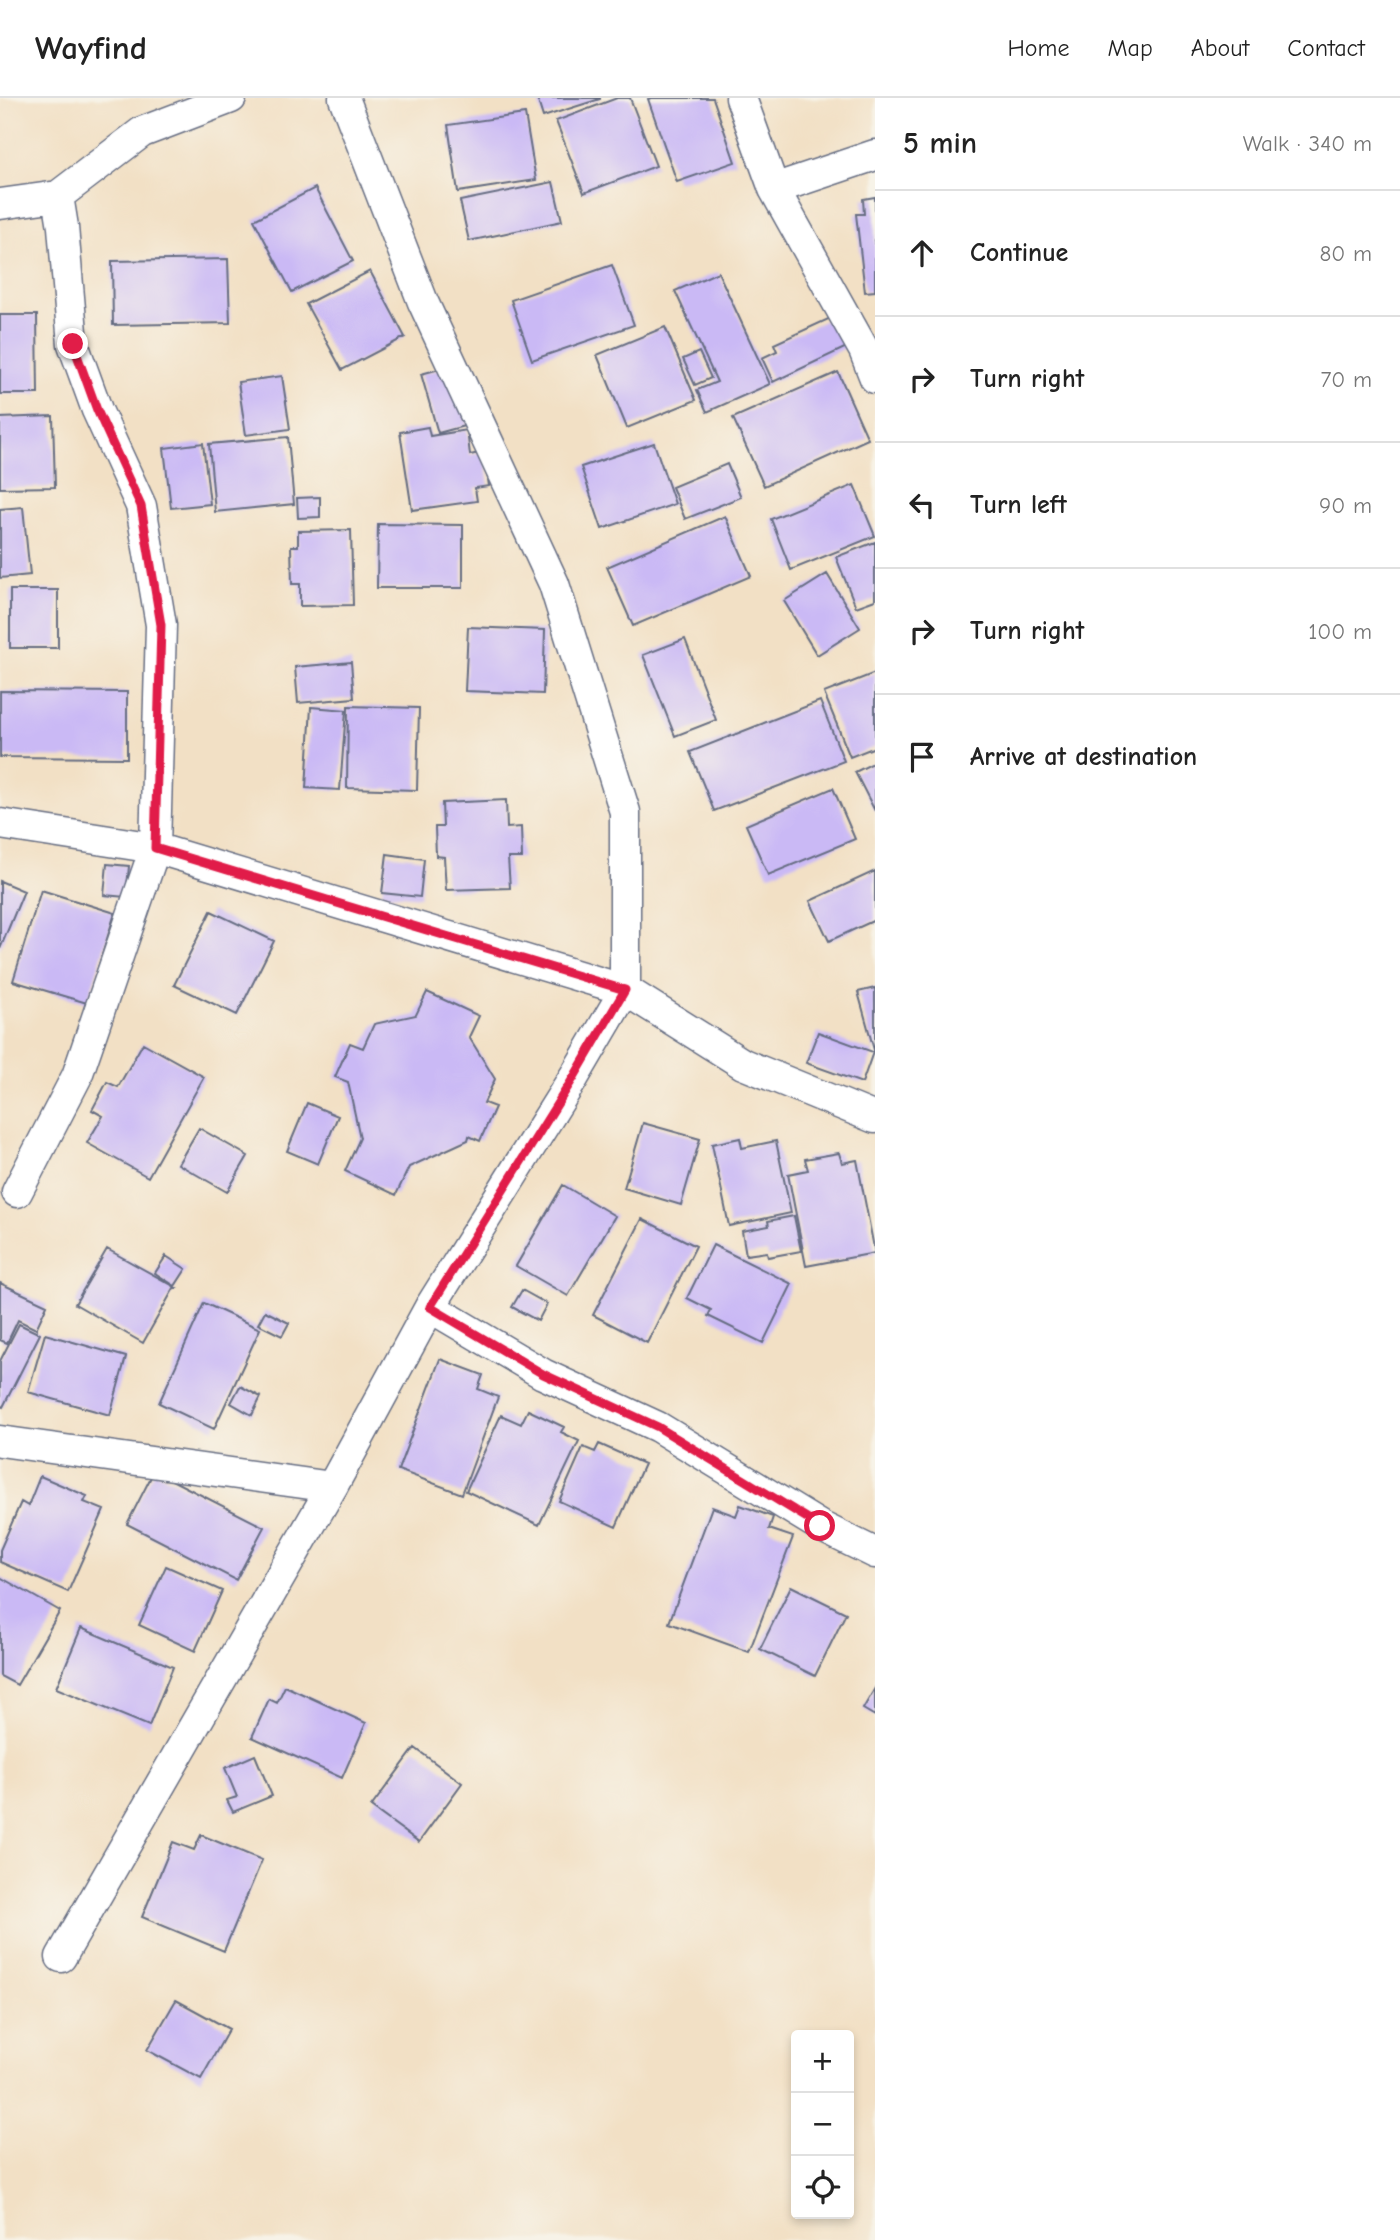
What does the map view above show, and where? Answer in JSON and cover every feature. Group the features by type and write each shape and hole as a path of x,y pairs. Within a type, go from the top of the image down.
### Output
{"street":[{"path":"0,204 58,196 142,132 232,98"},
{"path":"61,1957 332,1487 430,1307 574,1077 625,990 625,812 554,584 423,302 344,98"},
{"path":"741,98 774,189 864,350 875,378"},
{"path":"774,189 875,155"},
{"path":"17,1192 77,1076 155,848 161,625 141,506 97,410 73,344 64,227 58,196"},
{"path":"0,824 155,848 625,990 743,1064 875,1118"},
{"path":"430,1307 543,1374 658,1427 820,1526 875,1553"},
{"path":"0,1441 332,1487"}],"building":[{"path":"537,98 600,98 600,99 543,117"},
{"path":"617,98 630,98 656,166 584,193 556,121"},
{"path":"713,98 735,162 677,182 648,99"},
{"path":"525,114 536,180 458,192 448,125"},
{"path":"553,182 562,221 469,241 460,201"},
{"path":"315,188 353,261 292,292 254,220"},
{"path":"875,197 875,291 865,292 856,214 864,214 863,199"},
{"path":"228,259 230,323 113,325 112,261"},
{"path":"612,265 634,325 532,360 511,300"},
{"path":"370,271 405,337 342,370 306,304"},
{"path":"718,272 770,384 707,412 697,390 717,382 675,291"},
{"path":"0,315 37,315 38,394 0,394"},
{"path":"837,315 851,345 773,382 762,358 777,351 774,344"},
{"path":"665,327 696,400 627,428 597,355"},
{"path":"699,352 711,378 695,385 683,359"},
{"path":"451,366 468,425 438,433 421,374"},
{"path":"838,372 868,439 764,486 733,418"},
{"path":"282,376 290,429 246,435 238,382"},
{"path":"53,416 55,487 0,488 0,418"},
{"path":"428,427 430,436 467,430 470,455 484,452 489,486 475,488 477,501 412,510 400,432"},
{"path":"288,437 294,504 215,512 209,444"},
{"path":"203,443 210,504 171,508 164,448"},
{"path":"654,443 675,504 602,529 581,467"},
{"path":"727,464 741,497 685,519 672,487"},
{"path":"854,485 875,536 791,570 771,519"},
{"path":"320,497 320,517 298,518 297,498"},
{"path":"23,507 30,575 0,578 0,509"},
{"path":"725,516 751,576 633,626 607,567"},
{"path":"378,524 463,525 463,588 377,588"},
{"path":"351,530 353,605 300,606 300,584 292,584 291,546 298,546 298,531"},
{"path":"875,542 875,600 856,607 836,557"},
{"path":"827,574 860,628 817,655 784,601"},
{"path":"10,590 58,590 58,648 10,648"},
{"path":"468,627 545,630 543,694 465,691"},
{"path":"685,639 716,720 675,736 643,655"},
{"path":"351,662 354,698 298,703 295,667"},
{"path":"875,673 875,747 850,757 824,693"},
{"path":"0,691 127,692 127,758 0,757"},
{"path":"820,701 844,761 714,811 690,752"},
{"path":"348,706 419,708 417,790 347,788"},
{"path":"311,707 346,710 340,790 306,788"},
{"path":"875,762 875,811 855,772"},
{"path":"833,788 855,839 768,875 746,825"},
{"path":"506,800 507,828 521,827 522,858 508,858 510,888 446,890 444,857 436,856 435,827 443,827 442,803"},
{"path":"387,854 424,859 420,897 382,893"},
{"path":"107,864 129,866 126,897 104,895"},
{"path":"875,871 875,920 829,941 810,901"},
{"path":"0,881 24,891 0,949"},
{"path":"41,890 115,913 87,1003 13,981"},
{"path":"211,911 274,941 237,1015 174,985"},
{"path":"875,988 875,1049 874,1050 858,992"},
{"path":"427,992 479,1016 469,1037 495,1079 484,1103 495,1107 480,1141 469,1136 468,1140 409,1167 396,1195 345,1171 360,1138 348,1082 335,1077 350,1043 363,1048 374,1024 416,1015"},
{"path":"818,1032 873,1052 862,1083 806,1063"},
{"path":"143,1043 204,1077 148,1177 87,1143 103,1116 92,1110 107,1082 118,1087"},
{"path":"307,1103 338,1116 318,1164 287,1151"},
{"path":"643,1123 700,1139 681,1205 624,1188"},
{"path":"199,1128 248,1156 227,1192 178,1164"},
{"path":"740,1138 742,1148 776,1141 791,1213 729,1226 712,1144"},
{"path":"839,1153 842,1163 857,1160 875,1253 806,1266 788,1174 808,1170 805,1159"},
{"path":"563,1185 615,1216 568,1296 516,1266"},
{"path":"794,1216 801,1251 768,1257 767,1252 746,1255 742,1231 769,1226 768,1221"},
{"path":"642,1219 696,1246 647,1343 593,1315"},
{"path":"713,1245 792,1284 763,1343 708,1316 711,1310 687,1298"},
{"path":"107,1249 177,1288 174,1288 143,1343 75,1304"},
{"path":"166,1256 186,1269 175,1286 155,1273"},
{"path":"0,1283 47,1305 36,1329 18,1320 7,1343 0,1340"},
{"path":"522,1290 547,1304 538,1321 512,1307"},
{"path":"204,1303 260,1329 214,1429 159,1403"},
{"path":"265,1311 289,1323 282,1336 258,1324"},
{"path":"19,1324 40,1334 3,1407 0,1406 0,1361"},
{"path":"45,1334 126,1357 110,1415 28,1392"},
{"path":"440,1359 483,1375 478,1389 498,1397 462,1494 398,1470"},
{"path":"240,1386 261,1397 252,1415 231,1403"},
{"path":"528,1410 564,1427 561,1432 579,1441 539,1525 466,1491 501,1415 521,1424"},
{"path":"599,1444 644,1464 616,1527 559,1501 583,1447 595,1452"},
{"path":"154,1471 264,1527 236,1580 127,1524"},
{"path":"40,1476 87,1496 84,1502 104,1510 68,1592 0,1562 0,1550 21,1502 28,1506"},
{"path":"740,1505 773,1517 769,1529 793,1537 749,1652 669,1623 712,1507 736,1516"},
{"path":"166,1566 222,1591 195,1651 139,1625"},
{"path":"0,1577 60,1611 17,1685 0,1676"},
{"path":"791,1586 846,1613 815,1676 760,1649"},
{"path":"81,1628 173,1667 149,1726 56,1688"},
{"path":"285,1686 366,1723 342,1778 252,1737 269,1699 277,1703"},
{"path":"875,1688 875,1716 863,1709"},
{"path":"415,1748 462,1783 419,1842 371,1807"},
{"path":"255,1755 272,1796 233,1812 227,1800 237,1797 225,1768"},
{"path":"201,1835 262,1860 224,1951 142,1917 173,1842 194,1850"},
{"path":"176,2000 229,2029 201,2079 147,2050"}],"route":[{"path":"73,344 97,410 141,506 161,625 155,848 625,990 574,1077 430,1307 543,1374 658,1427 820,1526"}]}
